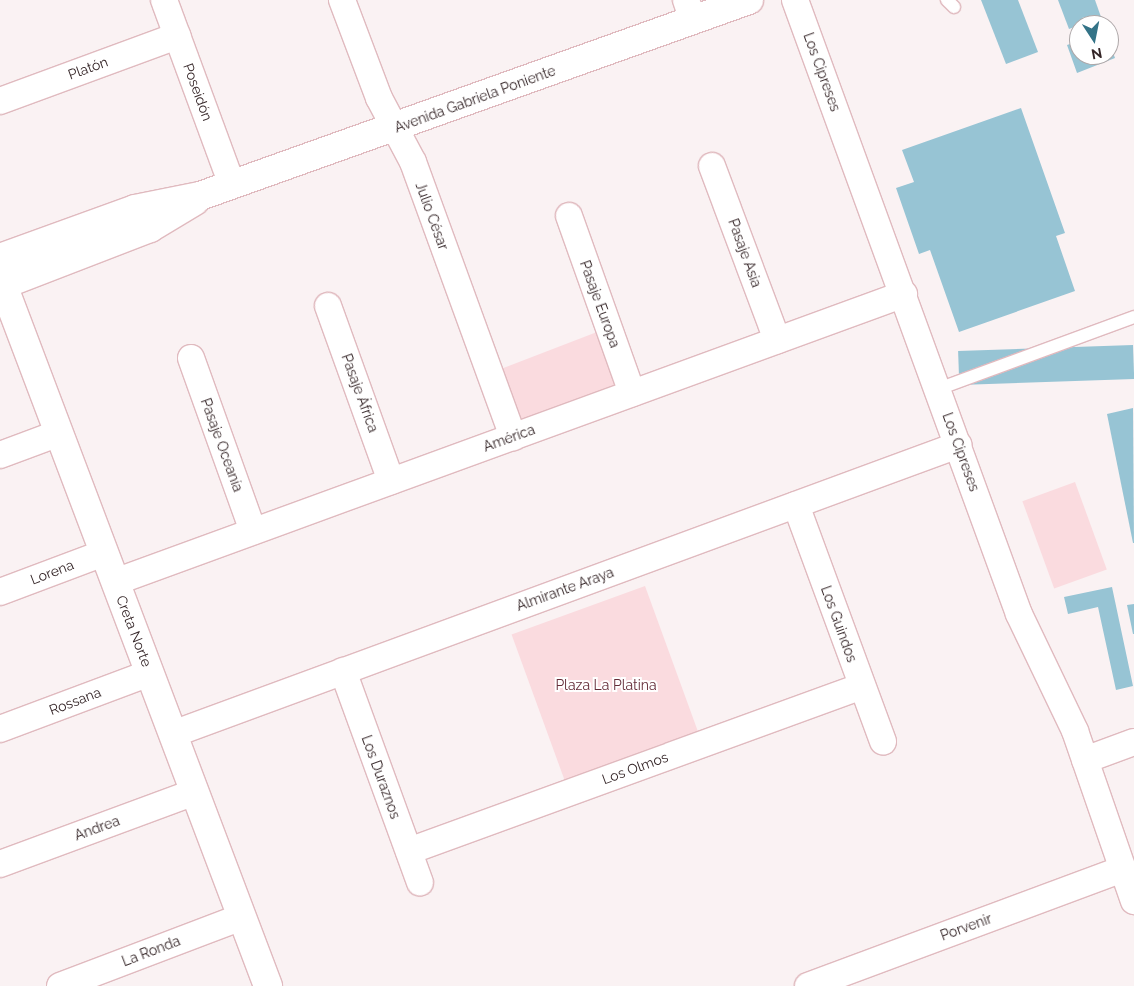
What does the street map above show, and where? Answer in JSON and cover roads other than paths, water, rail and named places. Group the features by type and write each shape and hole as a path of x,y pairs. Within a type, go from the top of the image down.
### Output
{"main road":[{"name":"Avenida Gabriela Poniente","path":"0,258 135,208 200,196 395,128 689,10 748,0"},
{"name":"Avenida Gabriela Poniente","path":"1,283 150,228 200,196"},
{"name":"Creta Norte","path":"1,283 268,986"}],"street":[{"name":"Poseidón","path":"164,0 232,185"},
{"name":"Julio César","path":"342,0 395,128 413,162 513,437"},
{"name":"Los Cipreses","path":"795,0 904,294 1019,614 1084,760 1134,901"},
{"name":"Platón","path":"0,101 177,36"},
{"name":"Pasaje Asia","path":"712,166 777,340"},
{"name":"Pasaje Europa","path":"569,216 632,393"},
{"name":"América","path":"115,582 904,294"},
{"name":"Pasaje África","path":"328,306 391,481"},
{"name":"Pasaje Oceanía","path":"191,358 253,531"},
{"path":"0,455 59,433"},
{"name":"Almirante Araya","path":"173,734 958,445"},
{"name":"Los Guindos","path":"796,505 883,742"},
{"name":"Lorena","path":"0,592 104,553"},
{"name":"Los Duraznos","path":"343,671 420,882"},
{"name":"Rossana","path":"0,729 150,673"},
{"name":"Los Olmos","path":"409,851 862,686"},
{"path":"1084,760 1134,742"},
{"name":"Andrea","path":"0,864 195,792"},
{"name":"Porvenir","path":"808,986 1123,868"},
{"name":"La Ronda","path":"60,986 242,917"}],"lane":[{"path":"947,0 954,7 954,0"},
{"path":"938,390 1134,316"}],"park label":[{"name":"Plaza La Platina","path":"606,685"}]}
